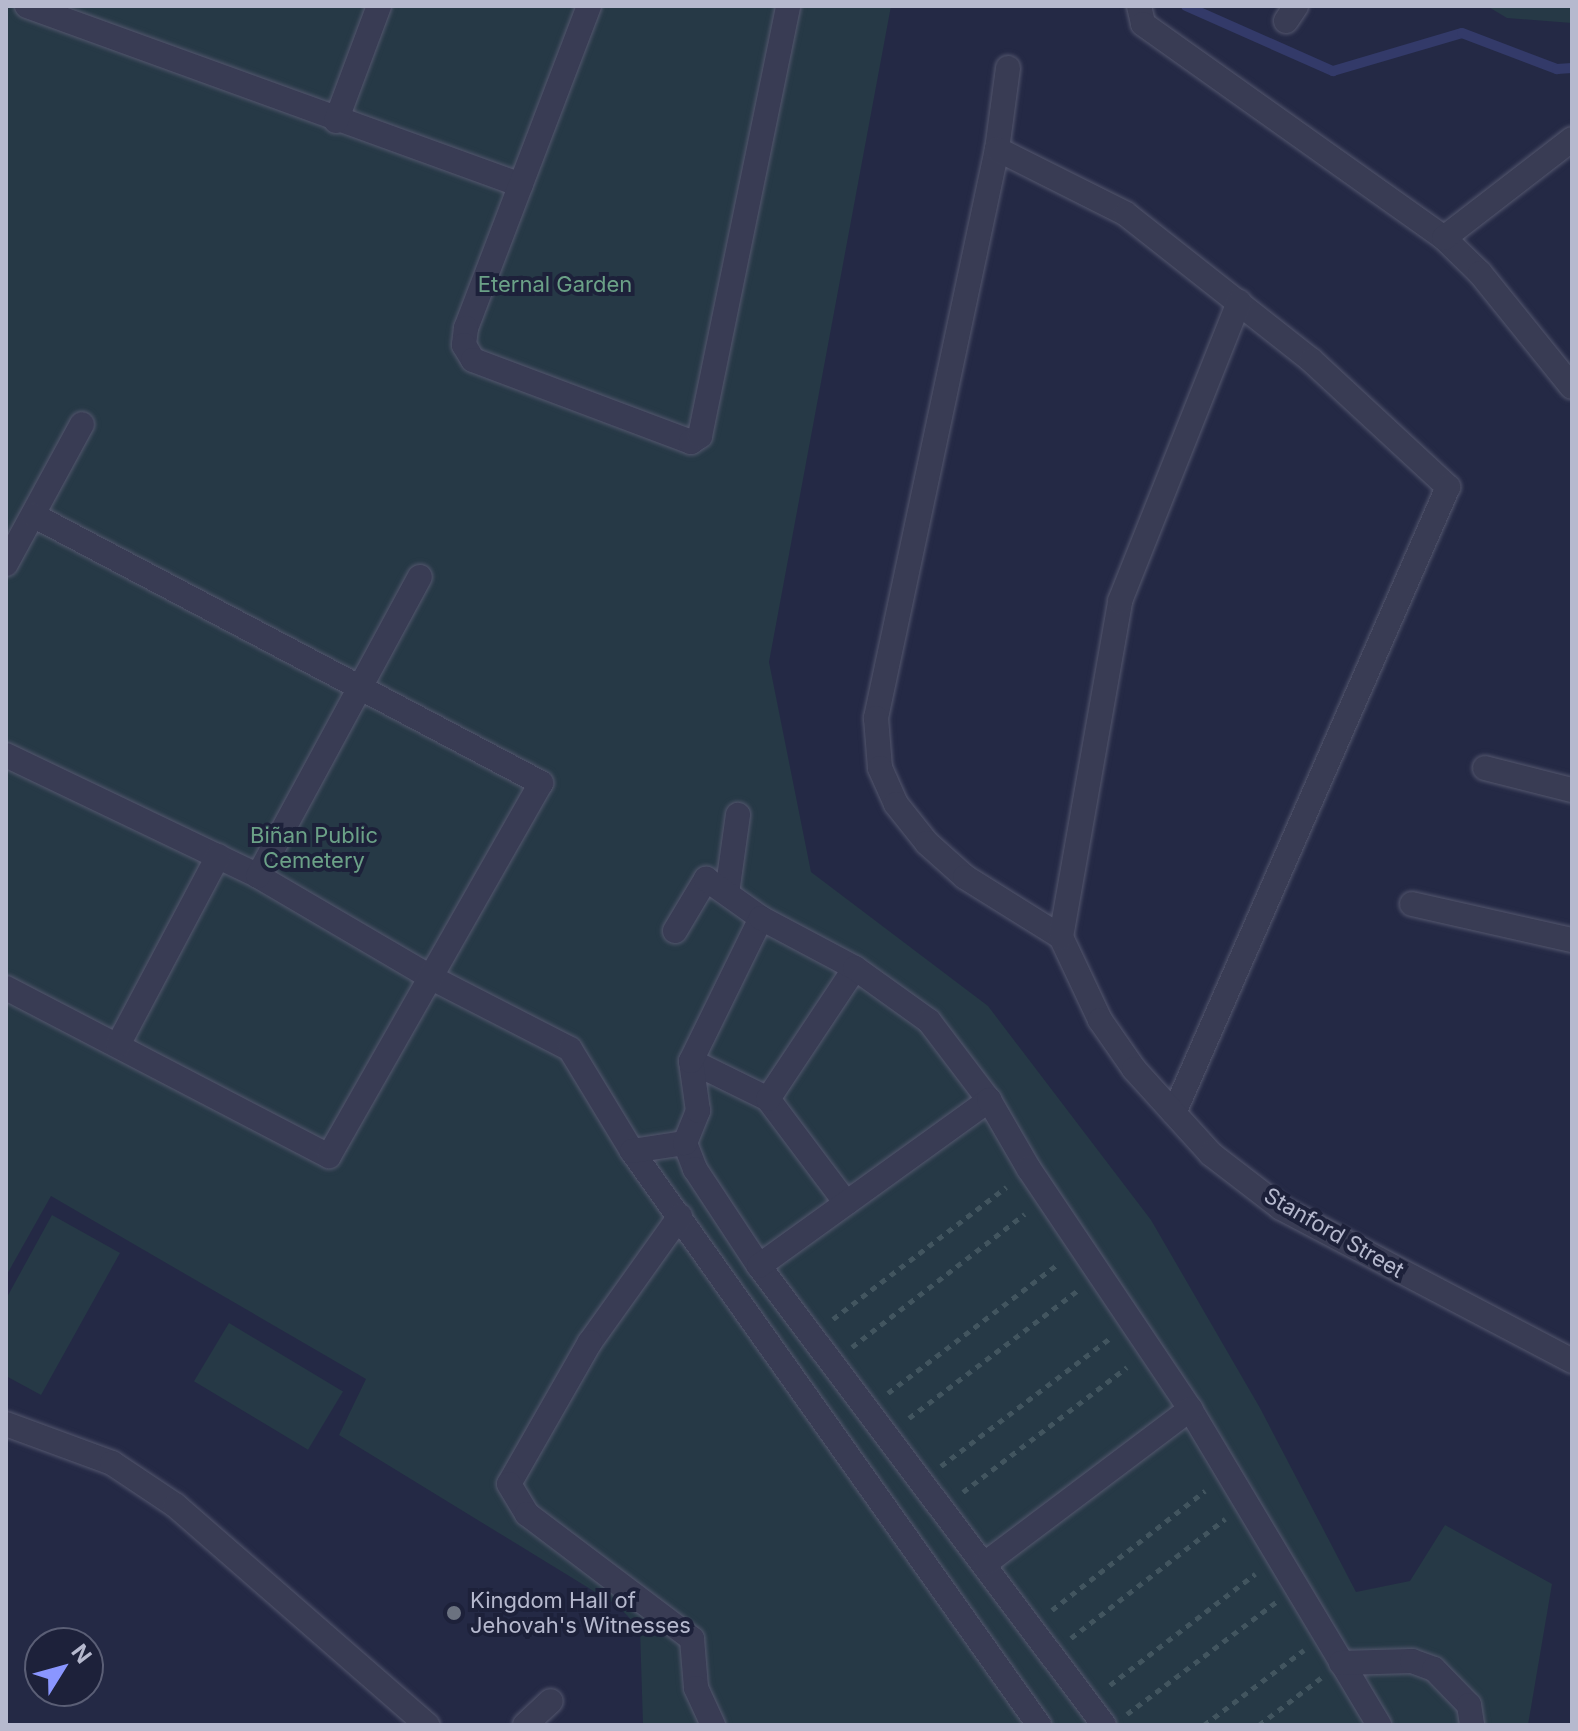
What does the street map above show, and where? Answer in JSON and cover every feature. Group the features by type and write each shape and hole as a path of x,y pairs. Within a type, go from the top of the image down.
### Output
{"street":[{"path":"27,6 336,121 521,185"},
{"path":"336,121 379,6"},
{"path":"589,6 466,328 464,345 473,360 696,440 788,6"},
{"path":"1139,6 1143,24 1444,238 1480,273 1572,387"},
{"path":"1008,68 997,149 876,718 880,768 896,804 927,843 965,877 1061,937 1120,601 1239,302"},
{"path":"1444,238 1572,139"},
{"path":"997,149 1126,214 1311,360 1448,487 1174,1113"},
{"path":"6,564 82,424"},
{"path":"6,988 329,1156 541,783 33,515"},
{"path":"258,876 420,577"},
{"path":"6,755 258,876 430,977 570,1049 632,1151 1039,1725"},
{"path":"1485,768 1572,790"},
{"path":"727,893 738,815"},
{"path":"118,1045 218,856"},
{"path":"675,931 706,879 761,918 855,968 929,1021 989,1100 1029,1169 1190,1409 1341,1663 1372,1723"},
{"path":"1412,904 1572,940"},
{"path":"761,918 691,1061 698,1111 685,1143 695,1169 759,1266 986,1563 1087,1703 1114,1720"},
{"name":"Stanford Street","path":"1061,937 1100,1020 1211,1154 1281,1208 1572,1361"},
{"path":"768,1099 855,968"},
{"path":"691,1061 768,1099 846,1203"},
{"path":"759,1266 989,1100"},
{"path":"632,1151 685,1143"},
{"path":"680,1216 590,1342 509,1484 527,1514 692,1639 696,1688 713,1725"},
{"path":"986,1563 1190,1409"},
{"path":"6,1424 112,1463 175,1505 427,1725"},
{"path":"1341,1663 1412,1661 1434,1669 1469,1705 1472,1725"},
{"path":"525,1725 551,1701"}],"path":[{"path":"811,1335 1029,1169"},
{"path":"832,1362 1048,1197"},
{"path":"868,1408 1081,1247"},
{"path":"887,1434 1100,1274"},
{"path":"922,1480 1132,1322"},
{"path":"943,1507 1151,1350"},
{"path":"1031,1626 1228,1473"},
{"path":"1051,1653 1246,1503"},
{"path":"1087,1703 1278,1557"},
{"path":"1114,1720 1296,1587"},
{"path":"1204,1725 1324,1635"},
{"path":"1259,1725 1341,1663"}],"green space":[{"path":"6,6 891,6 769,662 811,872 988,1006 1151,1220 1260,1408 1356,1592 1410,1581 1445,1525 1552,1584 1528,1725 643,1725 640,1629 618,1606 339,1435 366,1379 51,1196 6,1276"},
{"path":"1487,6 1572,6 1572,23 1507,18"},
{"path":"52,1215 120,1253 41,1395 6,1376 6,1299"},
{"path":"229,1323 343,1392 308,1450 194,1381"}],"waterway":[{"path":"1186,6 1333,71 1462,33 1557,69 1572,68"}],"place":[{"name":"Kingdom Hall of Jehovah's Witnesses","path":"454,1613"}],"park label":[{"name":"Eternal Garden","path":"555,285"},
{"name":"Biñan Public Cemetery","path":"314,848"}]}
